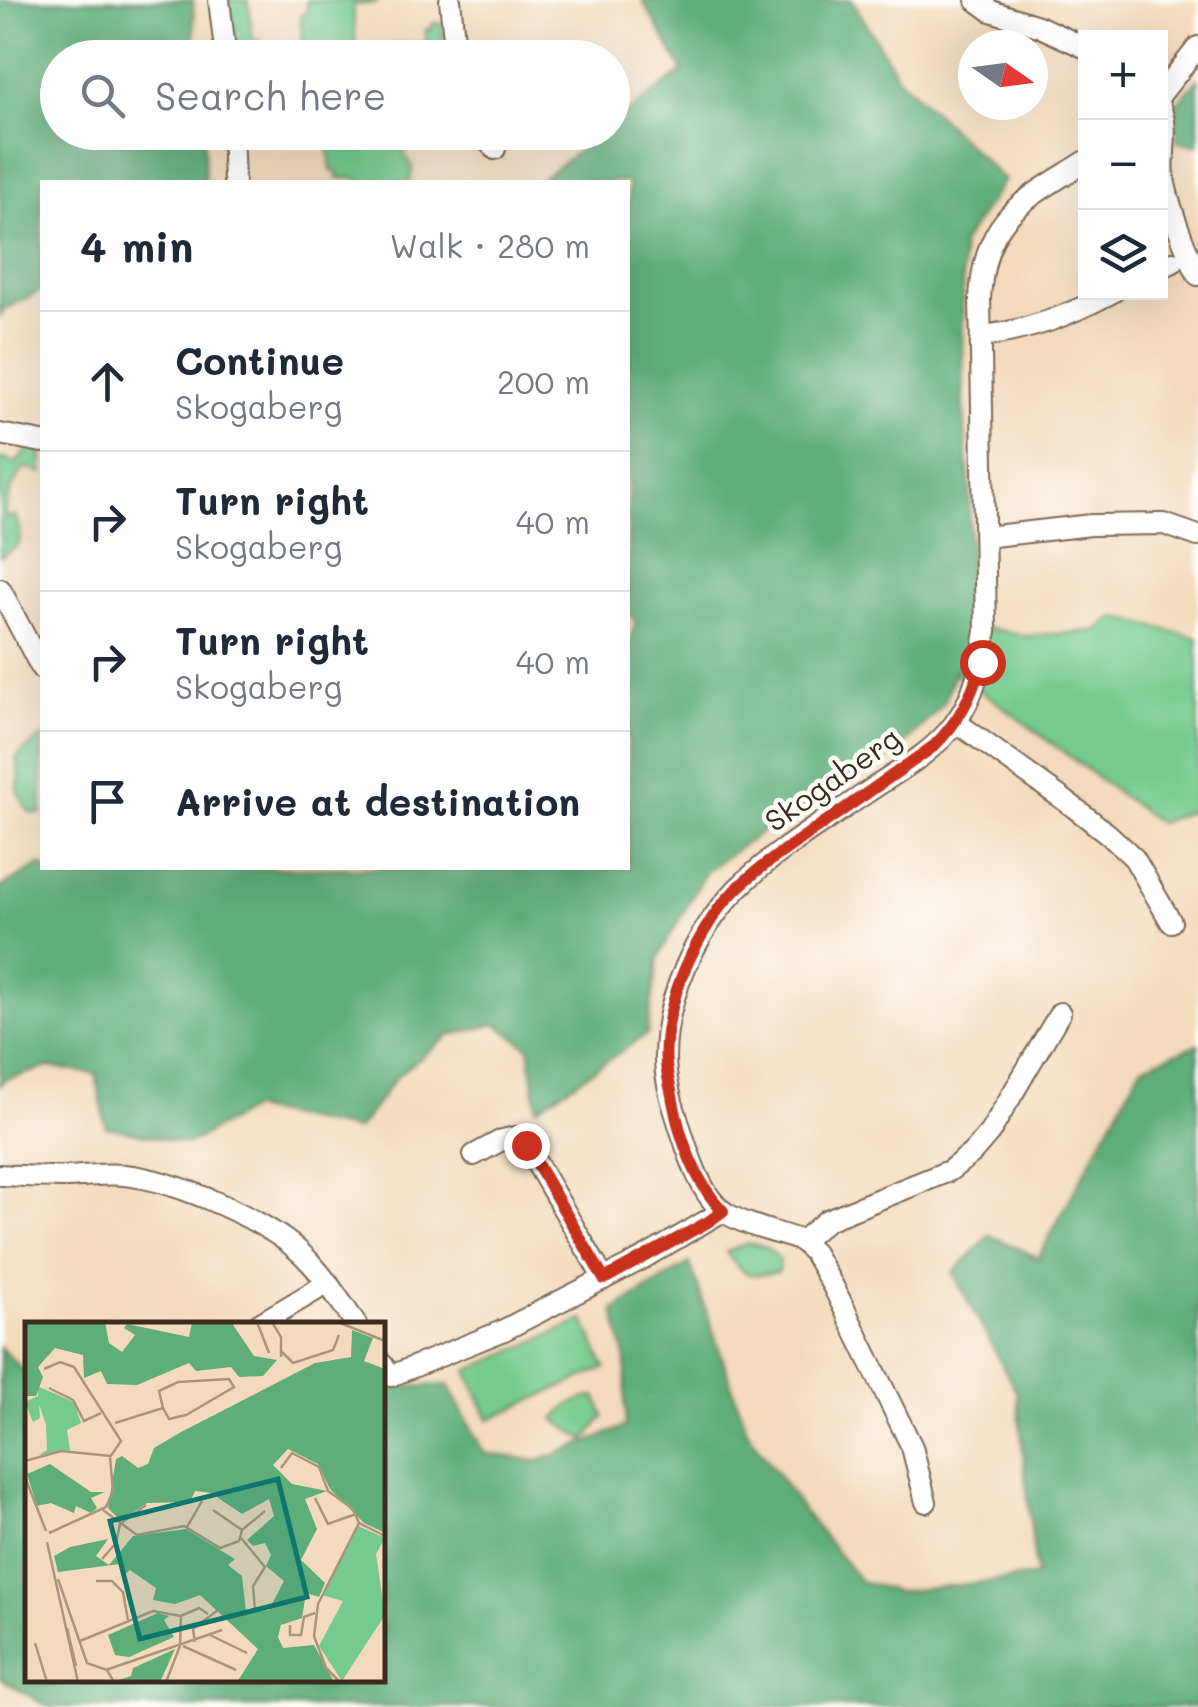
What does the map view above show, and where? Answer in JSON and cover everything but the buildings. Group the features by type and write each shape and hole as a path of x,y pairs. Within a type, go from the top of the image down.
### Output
{"street":[{"path":"219,0 224,40"},
{"path":"450,0 454,40"},
{"path":"976,0 991,11 1078,44"},
{"path":"1168,85 1198,47"},
{"path":"1164,120 1164,177 1198,275"},
{"path":"233,150 234,180"},
{"name":"Skogaberg","path":"723,1211 701,1181 675,1112 665,1060 668,1021 678,985 720,908 740,886 770,860 934,746 956,722 972,694 986,630 981,272 993,236 1011,212 1078,166"},
{"path":"981,336 1040,326 1098,300"},
{"path":"0,434 40,442"},
{"path":"985,537 1094,525 1164,524 1198,536"},
{"path":"0,589 40,665"},
{"path":"956,722 1072,805 1134,858 1171,922"},
{"path":"802,1242 827,1220 949,1171 972,1153 990,1132 1060,1013"},
{"path":"474,1155 509,1137 526,1145 604,1279"},
{"path":"0,1176 130,1176 214,1201 235,1210 302,1254 355,1322"},
{"path":"385,1368 391,1376 502,1331 723,1211 802,1242 814,1253 912,1447 926,1502"},
{"path":"262,1322 328,1283"}],"green space":[{"path":"0,0 193,0 194,40 40,40 40,150 204,150 205,180 40,180 40,291 0,316"},
{"path":"227,0 248,0 253,39 258,40 233,40"},
{"path":"306,0 377,0 353,5 355,40 303,40 300,16 307,13"},
{"path":"642,0 852,0 899,78 1004,180 962,243 964,412 970,492 969,624 963,657 944,703 898,751 776,822 707,870 659,956 647,1034 537,1108 529,1047 496,1024 449,1036 397,1076 357,1130 251,1109 188,1144 106,1127 96,1074 49,1067 4,1080 0,1086 0,888 40,865 40,870 630,870 630,639 636,622 630,615 630,180 540,180 579,150 630,150 630,111 683,71"},
{"path":"433,23 443,24 444,40 426,40 426,29 432,29"},
{"path":"1198,79 1198,145 1177,142 1177,103"},
{"path":"329,150 405,150 413,167 410,180 338,179 338,172 331,171"},
{"path":"29,448 40,450 40,472 26,467 8,498 7,519 15,515 21,534 18,546 0,557 0,458 16,463"},
{"path":"1116,617 1198,638 1198,778 1191,811 1158,823 954,674 963,657 969,624 1025,636 1095,631"},
{"path":"40,739 40,813 28,811 17,790 20,777 16,758"},
{"path":"1198,1044 1198,1707 48,1707 0,1678 0,1347 25,1372 25,1682 385,1682 385,1394 397,1387 448,1385 484,1453 539,1461 625,1427 626,1361 614,1310 690,1263 747,1431 803,1511 860,1581 897,1592 1036,1576 1017,1393 953,1273 990,1235 1038,1258 1141,1067"},
{"path":"747,1243 776,1255 778,1272 753,1275 738,1267 726,1252"},
{"path":"584,1320 605,1368 489,1419 467,1371"},
{"path":"596,1396 604,1416 585,1440 555,1420 573,1404"}],"route":[{"path":"526,1145 604,1279 723,1211 701,1181 675,1112 665,1060 668,1021 678,985 720,908 740,886 770,860 944,737 972,694 982,662"}]}
